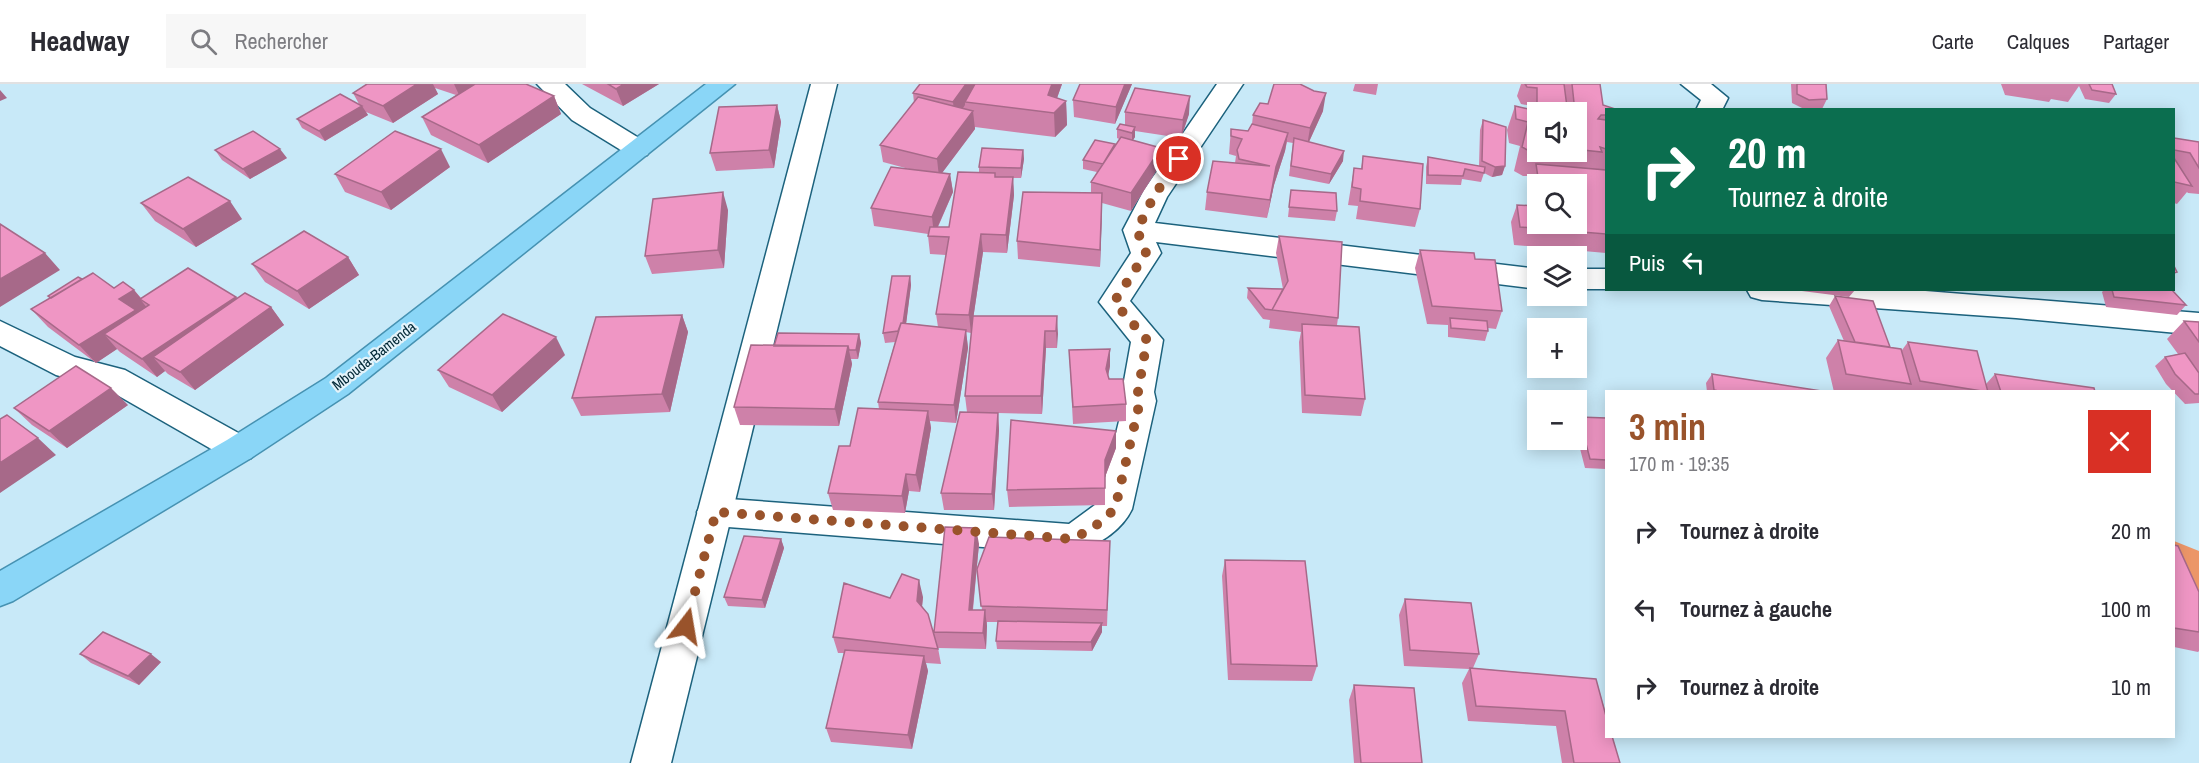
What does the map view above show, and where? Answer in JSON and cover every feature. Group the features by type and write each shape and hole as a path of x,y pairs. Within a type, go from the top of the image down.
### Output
{"highway":[{"name":"Mbouda-Bamenda","path":"0,590 238,449 337,386 722,84"}],"street":[{"path":"550,84 581,114 638,149"},
{"path":"651,763 824,84"},
{"path":"716,512 1072,539 1092,529 1115,509 1140,401 1138,392 1147,340 1114,302 1146,253 1137,230 1154,196 1230,84"},
{"path":"1694,84 1715,98 1710,108"},
{"path":"1137,230 1527,278"},
{"path":"1587,279 1605,279"},
{"path":"1777,291 2016,307 2199,324"},
{"path":"0,332 67,367 114,378 238,449"}],"shaded area":[{"path":"2175,541 2199,551 2199,601 2175,564"}],"building":[{"path":"367,84 417,84 383,106 353,93"},
{"path":"475,84 526,84 554,96 479,145 422,117"},
{"path":"608,84 624,84 616,89"},
{"path":"920,84 966,84 953,102 913,93"},
{"path":"975,84 1052,84 1048,95 1066,101 1054,113 965,102"},
{"path":"1080,84 1125,84 1116,107 1073,100"},
{"path":"1274,84 1300,84 1314,91 1326,93 1310,128 1253,115 1260,103 1268,104"},
{"path":"1525,84 1564,84 1566,102 1537,102 1537,88 1527,87"},
{"path":"1572,84 1600,84 1603,105 1612,108 1605,108 1605,115 1601,115 1598,119 1605,120 1605,149 1600,147 1602,152 1587,150 1587,102 1574,102"},
{"path":"1797,84 1826,84 1827,99 1809,100 1797,94"},
{"path":"2089,84 2112,84 2116,94 2092,90"},
{"path":"1135,88 1190,96 1183,120 1125,112"},
{"path":"340,94 362,106 319,131 297,119"},
{"path":"918,97 973,111 937,159 880,145"},
{"path":"777,105 769,150 710,153 719,107"},
{"path":"1515,106 1527,109 1527,122 1516,119"},
{"path":"1483,120 1506,127 1505,166 1495,167 1482,161"},
{"path":"1120,124 1135,127 1132,133 1117,129"},
{"path":"1252,124 1288,133 1276,167 1270,200 1207,192 1213,161 1270,166 1239,159 1237,150 1242,139 1231,136 1231,129 1248,131"},
{"path":"1527,126 1527,150 1522,147"},
{"path":"253,131 280,149 243,169 215,150"},
{"path":"395,131 441,149 381,192 335,174"},
{"path":"1121,137 1161,148 1131,193 1091,182"},
{"path":"1294,138 1344,151 1331,174 1291,166"},
{"path":"2175,138 2199,142 2199,168 2190,153 2175,150"},
{"path":"1095,140 1115,144 1103,164 1083,160"},
{"path":"982,148 1023,150 1021,168 979,167"},
{"path":"1363,156 1423,164 1420,209 1360,201 1361,189 1352,187 1354,168 1362,169"},
{"path":"1428,157 1485,167 1484,173 1465,169 1463,176 1428,175"},
{"path":"2175,160 2192,186 2175,182"},
{"path":"1536,164 1605,170 1605,234 1587,232 1587,174 1538,174"},
{"path":"891,167 950,174 932,217 871,208"},
{"path":"958,172 995,173 995,177 1013,177 1006,235 981,234 969,315 936,314 949,237 928,236 930,227 949,227"},
{"path":"188,177 230,201 183,229 141,203"},
{"path":"1291,190 1336,193 1337,211 1289,207"},
{"path":"723,192 718,250 645,256 653,199"},
{"path":"1023,192 1102,193 1100,250 1017,241"},
{"path":"1517,205 1527,205 1527,228 1520,227"},
{"path":"0,224 45,253 0,279"},
{"path":"304,231 348,257 297,291 252,264"},
{"path":"1279,236 1342,242 1338,318 1272,310 1288,281"},
{"path":"1420,250 1474,253 1475,259 1495,260 1502,311 1432,306"},
{"path":"188,268 236,297 142,359 104,334 149,305 140,299"},
{"path":"93,273 114,288 123,282 134,290 119,299 136,310 79,345 31,309"},
{"path":"892,276 910,276 903,323 898,331 883,333"},
{"path":"78,277 82,279 51,298 48,296"},
{"path":"1248,288 1283,289 1272,310 1265,309"},
{"path":"2112,291 2173,291 2186,305 2114,297"},
{"path":"245,293 271,307 180,372 153,357"},
{"path":"1835,296 1873,301 1890,347 1855,342"},
{"path":"503,314 556,337 492,395 438,370"},
{"path":"682,315 662,394 572,398 596,317"},
{"path":"973,316 1057,316 1056,331 1045,331 1041,396 965,396"},
{"path":"1450,318 1487,321 1488,331 1451,328"},
{"path":"2184,321 2199,322 2199,342"},
{"path":"901,323 966,330 954,405 878,402"},
{"path":"1302,324 1359,327 1365,399 1305,395"},
{"path":"778,333 859,334 856,350 849,350 848,346 774,346"},
{"path":"1838,340 1901,349 1911,384 1846,374"},
{"path":"1908,342 1977,351 1987,390 1976,390 1920,381"},
{"path":"751,345 848,346 835,409 734,407"},
{"path":"1110,349 1106,369 1109,379 1123,379 1126,404 1073,407 1069,350"},
{"path":"2185,353 2199,373 2199,394 2195,394 2175,374 2165,357"},
{"path":"76,366 111,388 49,431 14,408"},
{"path":"1712,374 1815,390 1714,390"},
{"path":"1995,374 2094,388 2094,390 2000,390"},
{"path":"858,408 928,411 916,475 906,474 902,496 828,493 839,446 850,446"},
{"path":"960,412 998,413 992,494 941,493"},
{"path":"7,415 38,438 0,463 0,419"},
{"path":"1587,417 1605,418 1605,460 1590,459 1587,448"},
{"path":"1011,420 1116,431 1105,460 1105,488 1007,490"},
{"path":"945,527 976,528 969,610 985,610 983,633 934,632"},
{"path":"744,536 781,539 762,600 724,597"},
{"path":"989,537 1110,541 1107,610 981,606 977,569"},
{"path":"2175,545 2178,546 2199,592 2199,632 2175,628"},
{"path":"1225,560 1305,561 1317,666 1231,664"},
{"path":"902,574 919,580 917,601 928,614 938,649 833,637 844,583 890,598"},
{"path":"1405,599 1471,603 1479,654 1410,650"},
{"path":"998,621 1102,623 1091,642 996,641"},
{"path":"103,632 151,654 128,676 80,654"},
{"path":"845,650 924,656 908,735 826,728"},
{"path":"1470,668 1596,679 1605,712 1605,738 1613,738 1620,763 1574,763 1565,711 1476,706"},
{"path":"1354,685 1414,688 1422,763 1361,763"}],"route":[{"path":"686,626 716,512 1072,539 1092,529 1115,509 1140,401 1138,392 1147,340 1114,302 1146,253 1137,230 1154,196 1179,159"}]}
